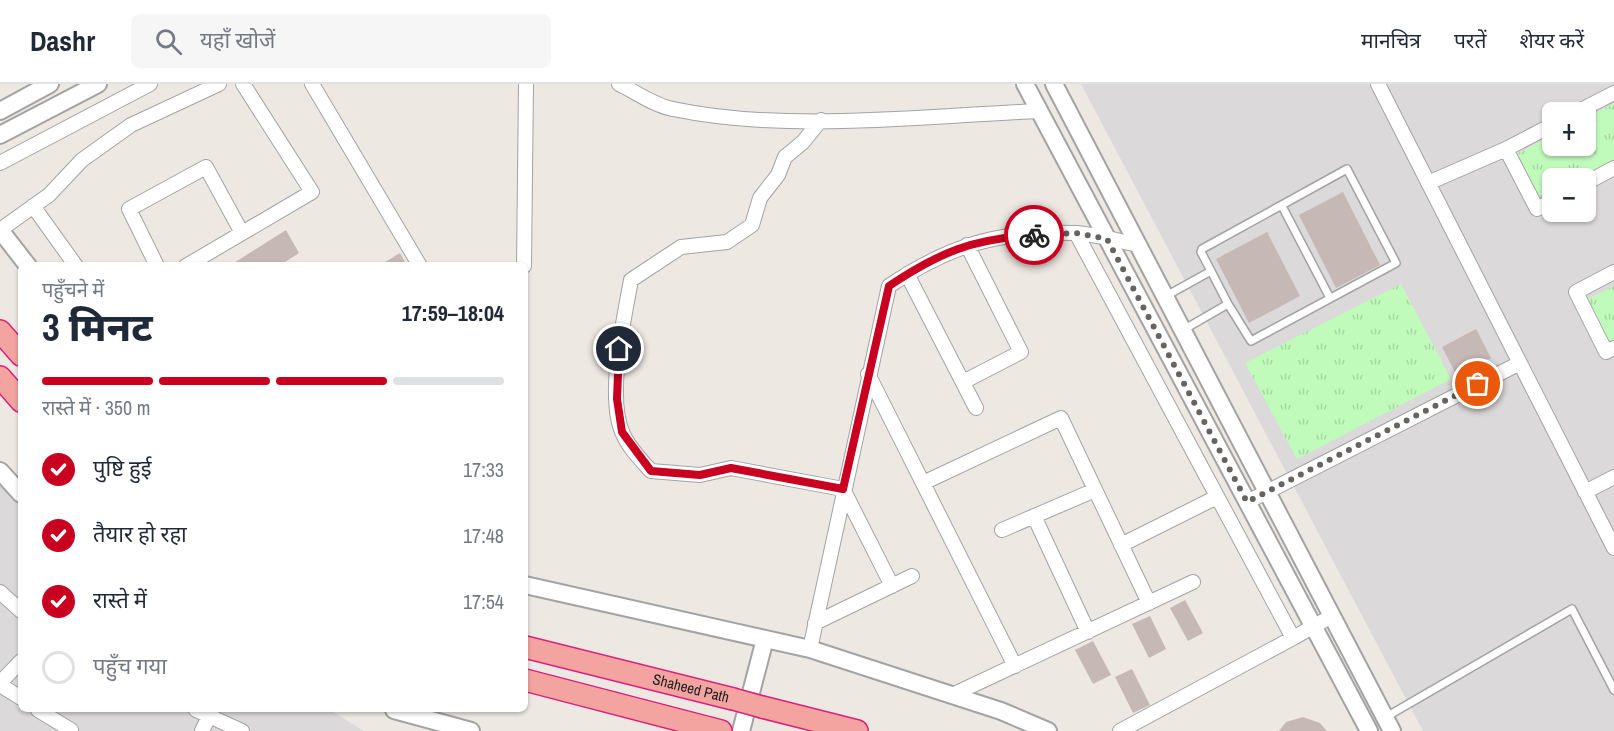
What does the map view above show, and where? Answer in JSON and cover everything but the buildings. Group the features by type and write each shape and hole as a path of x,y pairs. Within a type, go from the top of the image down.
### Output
{"highway":[{"path":"0,331 18,352"},
{"path":"0,377 18,398"},
{"name":"Shaheed Path","path":"528,648 857,731"},
{"path":"528,681 721,731"}],"street":[{"path":"0,111 50,84"},
{"path":"0,135 98,84"},
{"path":"0,163 150,84"},
{"path":"25,262 0,230 49,195 82,160 131,125 219,84"},
{"path":"193,262 312,192 243,84"},
{"path":"312,84 418,262"},
{"path":"524,262 526,84"},
{"path":"620,84 671,109 761,120 821,120 1039,111"},
{"path":"1025,84 1370,731"},
{"path":"1054,84 1389,724"},
{"path":"1378,84 1614,548"},
{"path":"1596,102 1614,93"},
{"path":"821,120 803,142 785,157 778,175 760,198 752,225 727,242 681,247 632,280 619,349 617,399 622,432 651,471 700,475 731,468 843,489"},
{"path":"1428,183 1506,149 1542,130"},
{"path":"1060,150 1083,139"},
{"path":"1506,149 1537,209 1542,206"},
{"path":"155,262 129,209 206,167 242,233"},
{"path":"1596,178 1614,168"},
{"path":"33,206 73,262"},
{"path":"810,649 868,374 889,286 926,262 967,245 997,237 1076,233 1138,245"},
{"path":"1076,233 1293,638"},
{"path":"963,382 1021,352 967,245"},
{"path":"1614,272 1576,292 1606,352 1614,348"},
{"path":"907,274 976,408"},
{"path":"1247,502 1520,363"},
{"path":"868,374 1015,666"},
{"path":"923,483 1061,418 1149,603"},
{"path":"0,473 18,491"},
{"path":"1585,492 1614,477"},
{"path":"843,489 892,586"},
{"path":"1002,530 1095,489"},
{"path":"1121,544 1217,497"},
{"path":"1034,516 1088,632"},
{"path":"815,623 912,576"},
{"path":"952,695 1193,582"},
{"path":"528,586 810,649 1001,711 1048,731"},
{"path":"0,592 18,608"},
{"path":"1120,731 1332,616"},
{"path":"741,731 765,639"},
{"path":"18,665 0,684 18,697"},
{"path":"41,712 72,731"},
{"path":"401,712 471,731"},
{"path":"202,731 211,713 242,731"}],"lane":[{"path":"1348,169 1396,263 1251,341 1228,304 1201,252 1202,249 1282,206 1348,169"},
{"path":"1282,206 1330,298"},
{"path":"1165,296 1210,271"},
{"path":"1183,330 1228,304"},
{"path":"1389,724 1572,609 1614,690"}],"shaded area":[{"path":"1081,84 1614,84 1614,731 1423,731"},
{"path":"0,474 18,492 18,712 333,712 364,731 0,731"}],"green space":[{"path":"1614,103 1614,161 1596,170 1596,168 1542,168 1542,198 1537,201 1513,156 1542,140 1542,156 1596,156 1596,113"},
{"path":"1401,284 1451,379 1297,459 1245,363"},
{"path":"1614,286 1614,344 1611,346 1586,300"}],"way so far":[{"path":"1034,235 1076,233 1107,239 1247,502 1478,384"}],"route":[{"path":"619,349 617,399 622,432 632,449 651,471 700,475 731,468 843,489 889,286 926,262 952,250 997,237 1034,235"}]}
